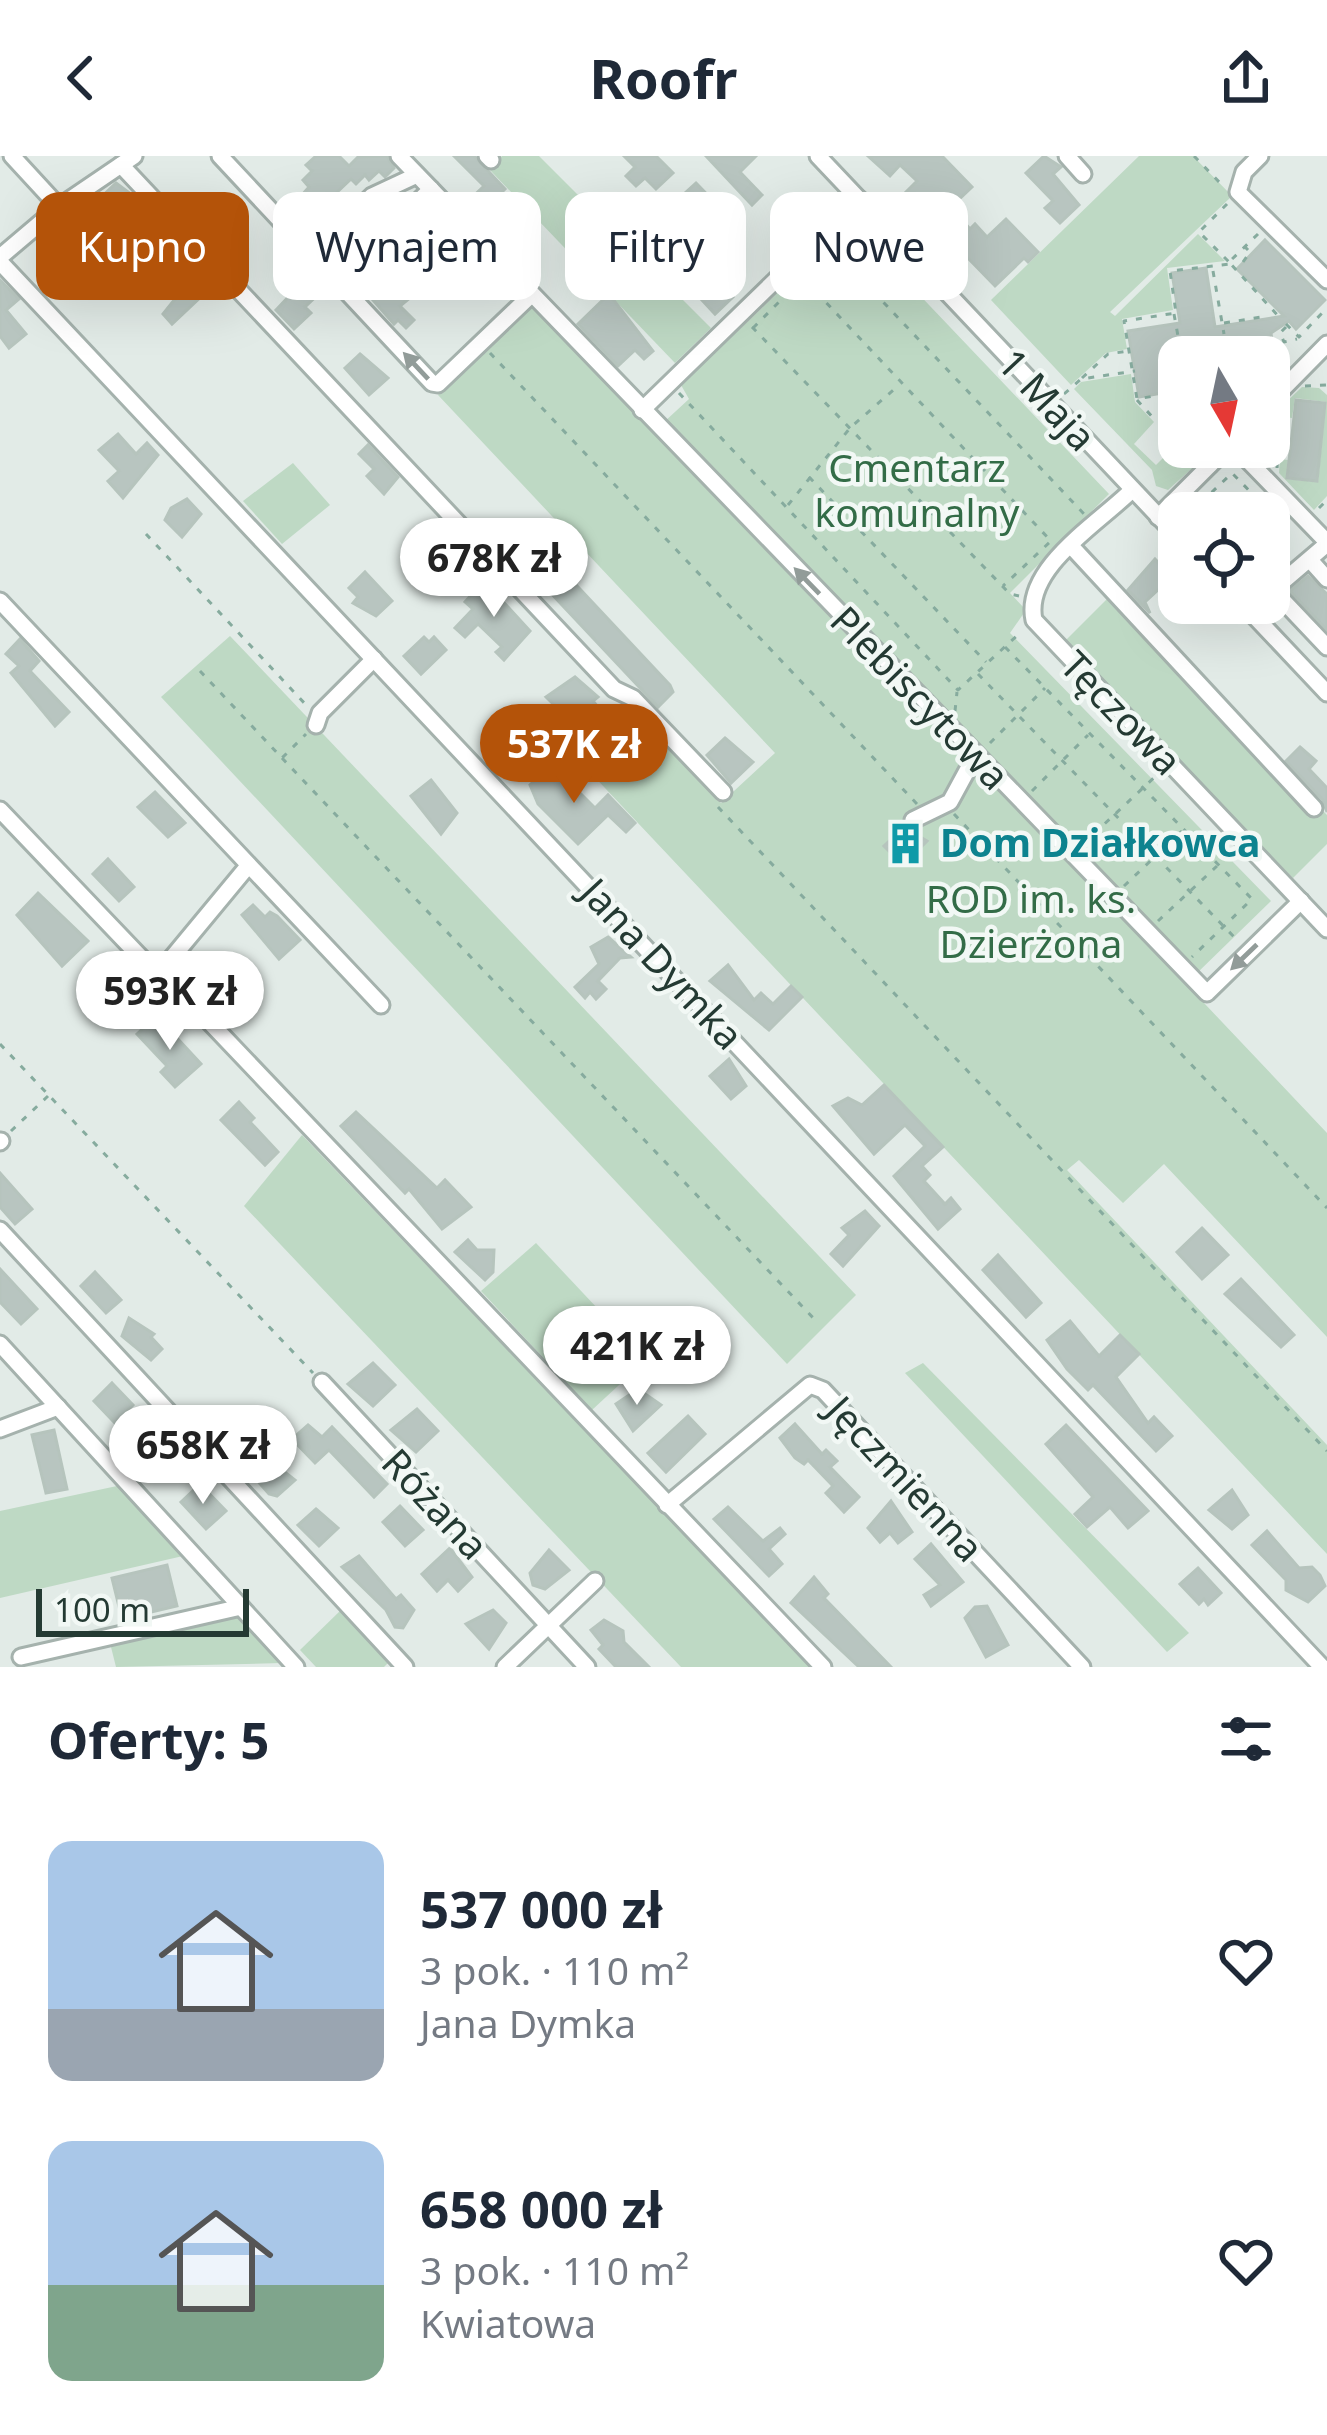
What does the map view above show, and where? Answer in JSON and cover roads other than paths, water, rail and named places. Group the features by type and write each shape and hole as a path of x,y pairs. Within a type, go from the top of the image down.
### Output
{"street":[{"path":"12,156 45,192"},
{"path":"220,156 273,213"},
{"name":"Plebiscytowa","path":"399,156 433,192"},
{"name":"1 Maja","path":"818,156 852,192"},
{"path":"1067,156 1083,174"},
{"path":"1260,156 1244,172 1238,192 1327,280"},
{"path":"79,192 119,162 623,693 723,792"},
{"path":"381,192 417,175"},
{"path":"427,192 430,189"},
{"path":"0,260 36,228"},
{"name":"Jana Dymka","path":"0,260 1322,1667"},
{"path":"642,410 770,285"},
{"path":"355,300 438,384 526,300"},
{"name":"Plebiscytowa","path":"536,300 982,750 1207,993 1300,901"},
{"name":"1 Maja","path":"954,300 1157,517"},
{"path":"1290,387 1327,344"},
{"path":"1157,517 1207,468"},
{"path":"1252,468 1327,543 1274,590 1327,647"},
{"path":"1132,490 1072,547 1315,808"},
{"name":"Tęczowa","path":"1072,547 1042,577 1032,600 1034,620 1327,929"},
{"path":"1310,560 1327,578"},
{"path":"0,601 381,1005"},
{"path":"1262,624 1327,693"},
{"path":"318,719 374,659"},
{"path":"918,815 950,802 982,750"},
{"path":"0,810 148,965 161,970 823,1667"},
{"path":"161,970 248,866"},
{"path":"0,1230 405,1667"},
{"path":"0,1344 296,1667"},
{"name":"Różana","path":"322,1382 587,1667"},
{"name":"Jęczmienna","path":"667,1505 810,1385 823,1390 1082,1667"},
{"path":"0,1429 58,1407"},
{"path":"505,1667 595,1581"},
{"path":"21,1657 241,1607"}],"place":[{"name":"Dom Działkowca","path":"906,843"}],"park label":[{"name":"Cmentarz komunalny","path":"917,490"},
{"name":"ROD im. ks. Dzierżona","path":"1031,922"}]}
